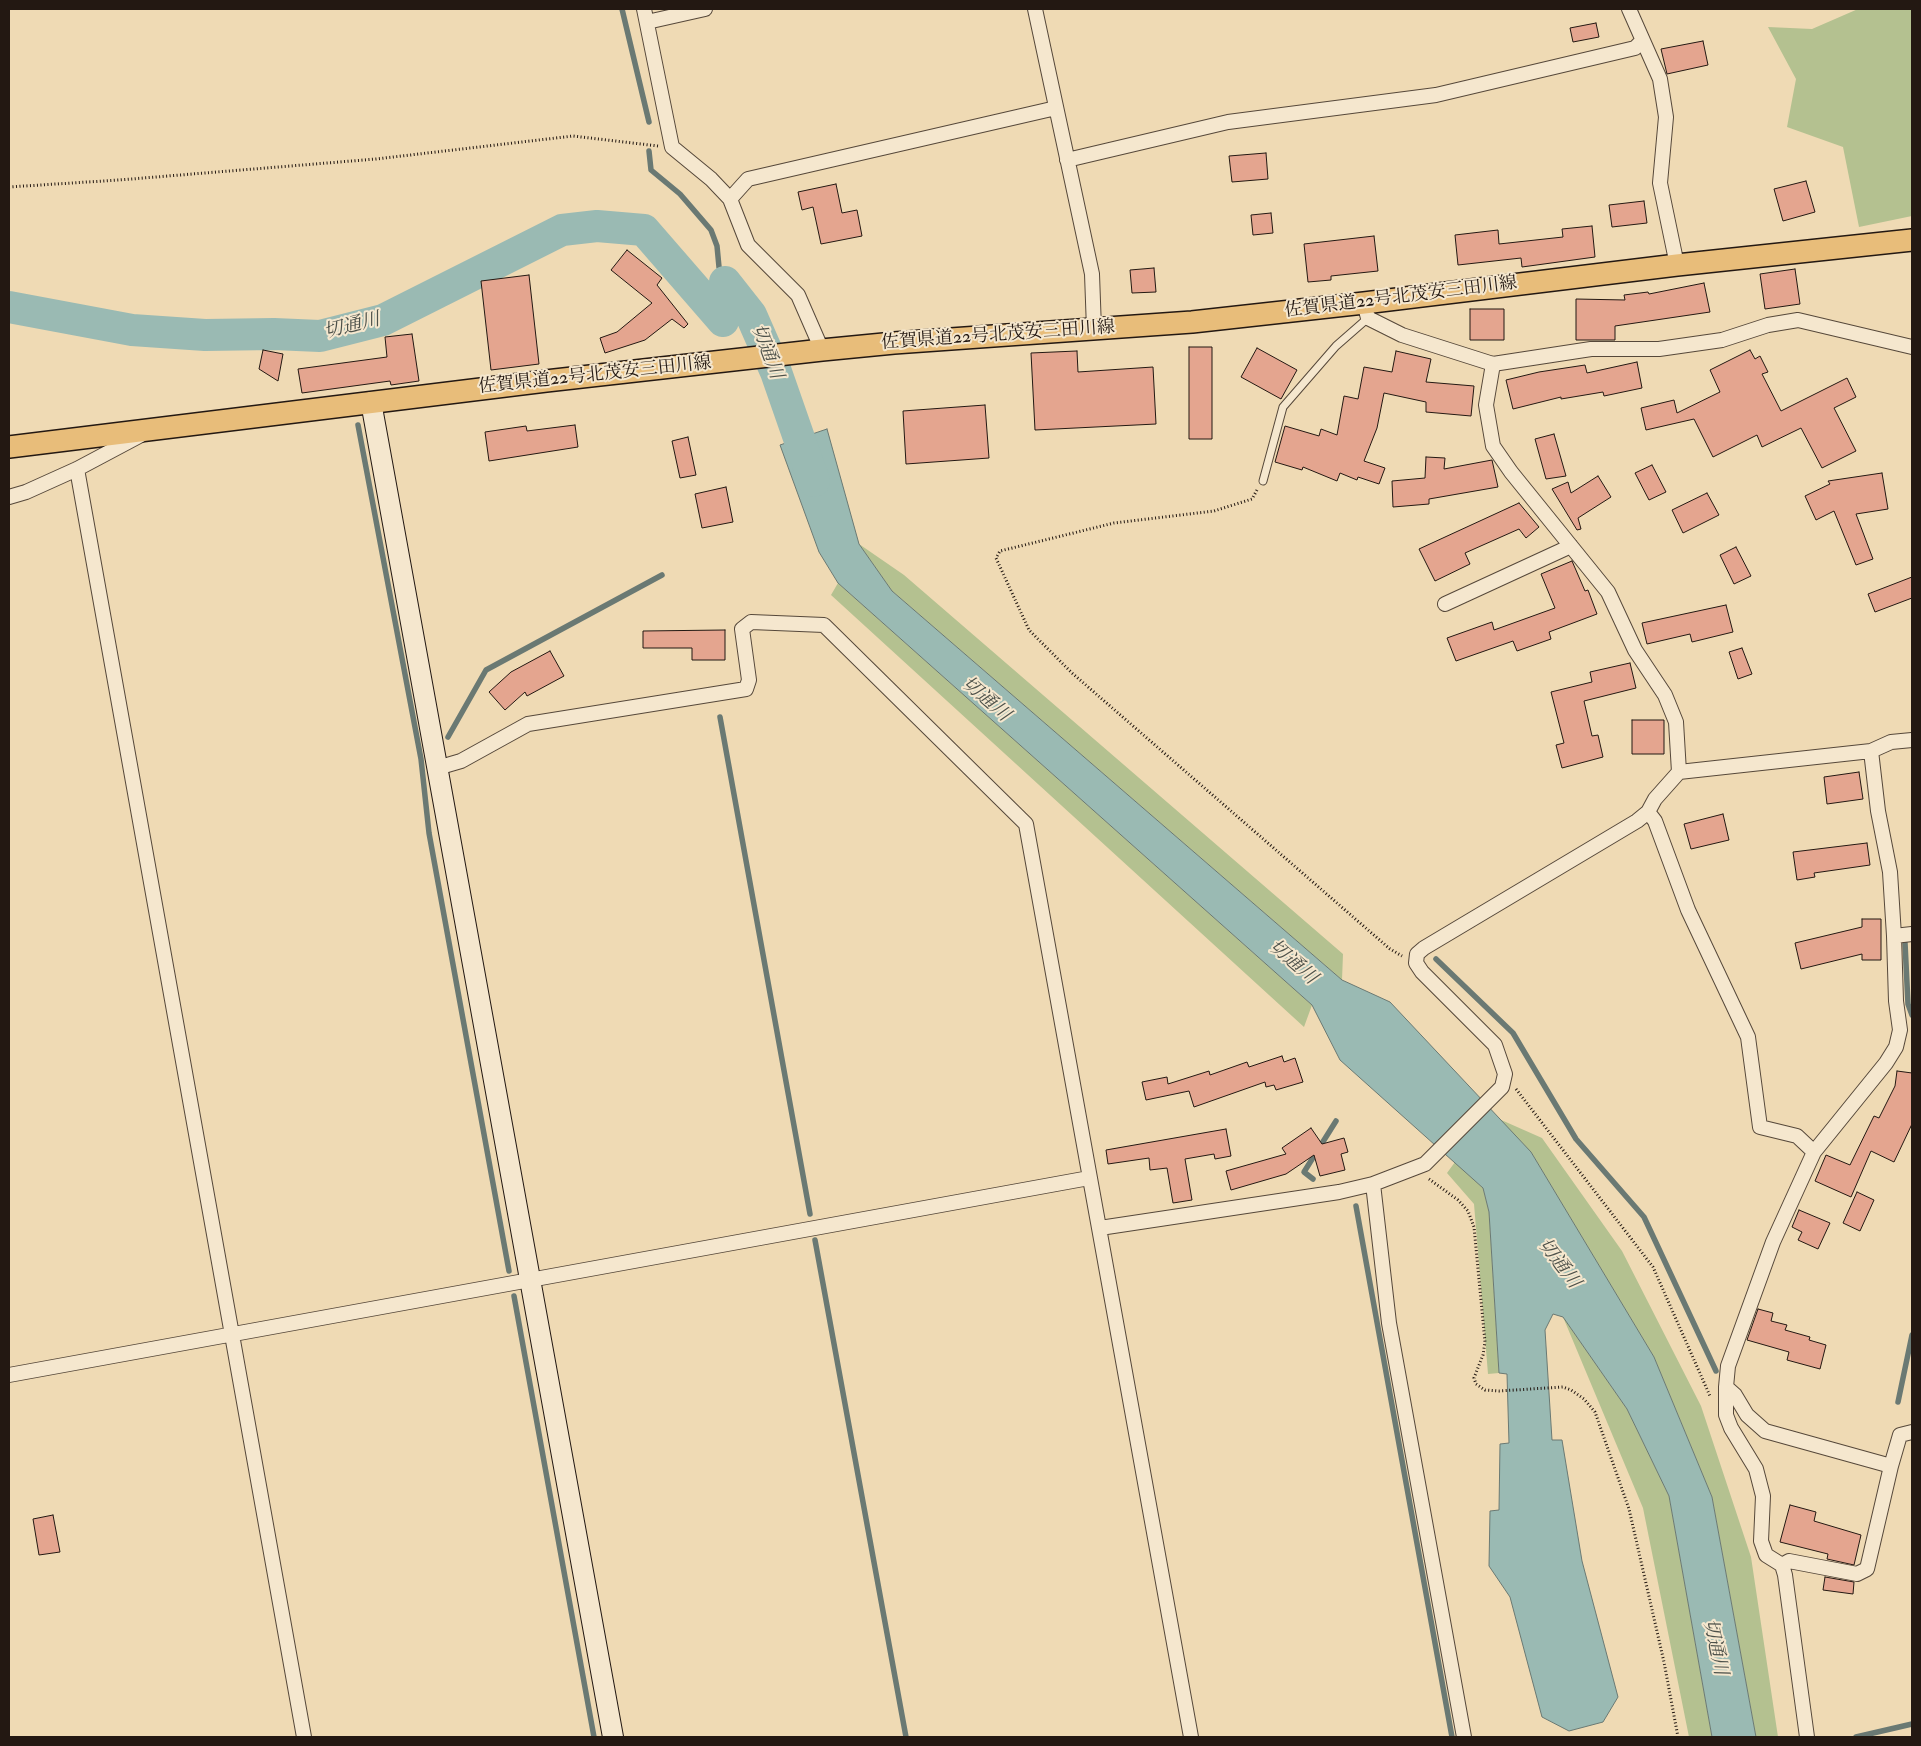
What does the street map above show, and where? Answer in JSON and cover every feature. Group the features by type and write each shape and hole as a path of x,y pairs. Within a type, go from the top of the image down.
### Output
{"main road":[{"name":"佐賀県道22号北茂安三田川線","path":"9,447 372,402 894,342 1366,310 1677,265 1912,240"}],"street":[{"path":"704,9 645,15 672,147 730,199 748,245 798,295 817,350"},
{"path":"1035,9 1092,274 1094,329"},
{"path":"1629,9 1660,79 1662,89 1666,117 1660,183 1677,265"},
{"path":"1067,160 1228,122 1436,95 1636,48 1642,41"},
{"path":"730,199 748,179 1056,108"},
{"path":"1366,310 1402,335 1493,364 1591,349 1659,349 1722,340 1768,325 1798,320 1912,348"},
{"path":"1493,364 1486,405 1493,446 1511,472 1608,592 1636,650 1665,695 1676,722 1679,772"},
{"path":"372,402 613,1737"},
{"path":"9,497 26,492 77,469 151,430"},
{"path":"77,469 304,1737"},
{"path":"1445,604 1571,546"},
{"path":"437,768 461,761 528,724 746,689 750,680 742,630 751,622 824,625 1026,824 1191,1737"},
{"path":"1100,1228 1339,1192 1373,1184 1419,1166 1503,1081 1495,1045 1422,972 1416,963 1418,954 1424,948 1638,821 1648,812 1655,799 1679,772 1871,751 1891,742 1912,740"},
{"path":"1807,1737 1782,1565 1766,1555 1760,1541 1763,1496 1756,1470 1731,1428 1726,1415 1726,1387 1728,1366 1773,1242 1814,1152 1886,1064 1896,1047 1900,1030 1896,1000 1890,872 1878,812 1871,751"},
{"path":"1648,812 1655,821 1688,910 1748,1037 1760,1127 1797,1136 1814,1152"},
{"path":"1894,936 1912,934"},
{"path":"9,1375 1089,1178"},
{"path":"1373,1184 1389,1323 1464,1737"},
{"path":"1726,1387 1735,1395 1747,1415 1766,1431 1891,1466"},
{"path":"1782,1565 1789,1561 1858,1574 1867,1569 1900,1435 1912,1432"}],"lane":[{"path":"1263,481 1283,407 1366,310"}],"path":[{"path":"9,187 376,159 573,136 672,147"},
{"path":"1263,481 1252,499 1214,511 1114,523 1000,551 996,558 1029,630 1072,673 1390,949 1416,963"},
{"path":"1503,1081 1653,1267 1713,1402 1726,1415"},
{"path":"1419,1166 1468,1211 1474,1227 1485,1342 1483,1355 1474,1378 1476,1384 1485,1390 1499,1392 1563,1387 1584,1398 1595,1412 1628,1509 1664,1662 1678,1737"}],"green space":[{"path":"1858,9 1912,9 1912,216 1859,227 1843,147 1787,127 1796,79 1768,27 1812,29"},
{"path":"859,544 904,575 1343,954 1342,980 892,591"},
{"path":"838,583 1312,1005 1304,1027 831,595"},
{"path":"1499,1119 1542,1138 1622,1251 1701,1406 1751,1557 1778,1737 1756,1737 1712,1497 1654,1357 1531,1152"},
{"path":"1455,1162 1483,1188 1489,1212 1499,1373 1488,1374 1474,1204 1447,1173"},
{"path":"1563,1317 1627,1409 1669,1496 1712,1737 1689,1737 1643,1508"}],"water":[{"path":"827,429 859,544 892,591 1342,980 1390,1002 1531,1152 1654,1357 1712,1497 1756,1737 1712,1737 1669,1496 1627,1409 1563,1317 1553,1314 1545,1330 1552,1440 1562,1440 1582,1561 1618,1697 1603,1722 1569,1731 1542,1717 1510,1597 1489,1566 1490,1511 1499,1510 1500,1444 1509,1443 1507,1374 1499,1373 1489,1212 1483,1188 1340,1060 1312,1005 838,583 819,552 780,445"}],"building":[{"path":"1596,23 1599,37 1573,42 1570,28"},
{"path":"1703,41 1708,65 1667,74 1661,49"},
{"path":"1266,153 1268,179 1232,182 1229,156"},
{"path":"1806,181 1815,212 1783,221 1774,189"},
{"path":"836,184 842,213 857,210 862,236 821,244 813,207 802,210 798,192"},
{"path":"1644,201 1647,223 1612,227 1609,205"},
{"path":"1271,213 1273,233 1253,235 1251,215"},
{"path":"1592,226 1595,257 1522,267 1521,258 1458,265 1455,235 1498,230 1499,244 1563,237 1562,229"},
{"path":"1374,236 1378,271 1331,276 1331,280 1308,282 1304,244"},
{"path":"627,250 662,278 657,285 688,324 684,328 672,319 645,340 605,353 600,338 617,332 652,303 611,270"},
{"path":"1154,268 1156,292 1132,293 1130,270"},
{"path":"1795,269 1800,304 1765,309 1760,274"},
{"path":"529,275 539,364 491,370 481,281"},
{"path":"1704,283 1710,312 1615,326 1615,340 1576,340 1576,299 1625,300 1624,295 1648,292 1649,294"},
{"path":"1470,309 1504,309 1504,340 1470,340"},
{"path":"412,334 419,381 391,385 390,381 302,393 298,369 387,357 385,337"},
{"path":"1189,347 1212,347 1212,439 1189,439"},
{"path":"1257,348 1297,370 1281,399 1241,377"},
{"path":"263,350 283,354 278,381 259,369"},
{"path":"1750,350 1755,359 1760,356 1768,372 1762,374 1781,411 1847,378 1856,397 1834,408 1856,451 1822,468 1801,428 1762,447 1757,435 1713,457 1694,419 1646,430 1641,408 1674,400 1677,413 1720,392 1710,370"},
{"path":"1077,351 1078,372 1153,367 1156,424 1035,430 1031,353"},
{"path":"1396,351 1431,359 1426,382 1474,386 1471,416 1426,412 1426,402 1384,393 1377,428 1364,461 1385,468 1379,484 1358,477 1357,480 1340,473 1337,481 1303,467 1302,470 1275,462 1285,426 1319,436 1321,429 1337,435 1344,396 1358,399 1364,367 1392,372"},
{"path":"1637,362 1642,388 1604,396 1603,392 1561,399 1561,397 1513,409 1506,380 1539,372 1585,365 1587,373"},
{"path":"985,405 989,458 906,464 903,411"},
{"path":"575,425 578,447 489,461 485,432 526,426 527,431"},
{"path":"1554,434 1566,476 1546,479 1535,439"},
{"path":"688,437 696,475 680,478 672,441"},
{"path":"1426,457 1445,458 1444,469 1492,460 1498,487 1429,499 1429,504 1393,507 1392,481 1425,478"},
{"path":"1652,465 1666,492 1649,500 1635,473"},
{"path":"1882,473 1888,509 1856,514 1873,559 1856,565 1834,511 1816,520 1805,496 1830,484 1828,481"},
{"path":"1598,476 1611,497 1578,518 1581,529 1577,530 1552,489 1568,482 1571,493"},
{"path":"726,487 733,522 702,528 695,494"},
{"path":"1707,493 1719,515 1683,533 1672,510"},
{"path":"1519,503 1539,527 1526,538 1519,529 1465,553 1470,564 1435,581 1419,549"},
{"path":"1736,547 1751,576 1734,584 1720,555"},
{"path":"1572,561 1585,591 1588,590 1597,614 1549,632 1551,639 1517,651 1513,641 1456,661 1447,638 1492,622 1494,630 1555,608 1541,574"},
{"path":"1912,577 1912,598 1875,612 1868,594"},
{"path":"1726,605 1733,632 1692,642 1690,634 1647,644 1642,623"},
{"path":"725,630 725,660 692,660 692,648 643,648 643,631"},
{"path":"1742,648 1752,674 1738,679 1729,652"},
{"path":"550,651 564,676 527,696 525,692 505,710 489,692 511,672"},
{"path":"1630,663 1636,688 1584,701 1592,736 1598,735 1603,757 1562,768 1556,745 1564,743 1551,692 1592,682 1590,672"},
{"path":"1632,720 1664,720 1664,754 1632,754"},
{"path":"1859,772 1863,799 1827,804 1824,777"},
{"path":"1723,814 1729,840 1691,849 1684,824"},
{"path":"1867,843 1870,865 1814,873 1815,877 1797,880 1793,852"},
{"path":"1862,919 1881,919 1881,960 1862,960 1862,954 1801,969 1795,943 1862,927"},
{"path":"1282,1056 1284,1062 1295,1058 1303,1082 1276,1090 1274,1085 1266,1087 1265,1082 1194,1107 1189,1091 1146,1100 1142,1082 1167,1077 1168,1084 1209,1071 1210,1075 1247,1062 1249,1067"},
{"path":"1897,1071 1912,1073 1912,1124 1894,1162 1871,1151 1851,1197 1815,1181 1826,1155 1850,1165 1874,1116 1879,1118 1895,1086"},
{"path":"1311,1128 1322,1144 1344,1138 1348,1152 1341,1154 1345,1170 1320,1176 1314,1155 1286,1174 1231,1190 1226,1171 1286,1154 1282,1148"},
{"path":"1226,1129 1231,1156 1215,1159 1214,1154 1185,1159 1192,1200 1173,1203 1167,1168 1150,1170 1149,1158 1108,1164 1106,1150"},
{"path":"1857,1192 1874,1200 1860,1231 1843,1223"},
{"path":"1799,1210 1830,1223 1818,1249 1798,1240 1802,1232 1792,1227"},
{"path":"1758,1309 1773,1313 1771,1321 1787,1325 1785,1330 1810,1337 1809,1340 1826,1345 1820,1369 1787,1360 1789,1352 1747,1340"},
{"path":"1790,1505 1816,1512 1814,1521 1861,1535 1854,1565 1827,1559 1828,1554 1780,1542"},
{"path":"53,1515 60,1552 39,1555 33,1519"},
{"path":"1825,1577 1854,1582 1853,1594 1823,1590"}],"waterway":[{"path":"622,9 649,122"},
{"path":"649,151 651,170 680,194 711,230 717,246 719,267 725,282"},
{"name":"切通川","path":"9,307 132,330 205,335 274,334 320,336 383,320 562,230 597,226 644,230 723,321 725,282 751,315 776,372 814,481"},
{"path":"358,425 421,759 429,833 509,1271"},
{"path":"448,737 486,670 662,575"},
{"path":"720,717 810,1214"},
{"path":"1905,943 1908,1004 1912,1015"},
{"path":"1436,959 1513,1033 1576,1139 1644,1217 1716,1371"},
{"path":"1313,1179 1304,1172 1336,1121"},
{"path":"1356,1206 1452,1737"},
{"path":"815,1240 906,1737"},
{"path":"514,1296 594,1737"},
{"path":"1898,1402 1912,1335"},
{"path":"1856,1737 1912,1724"}]}
